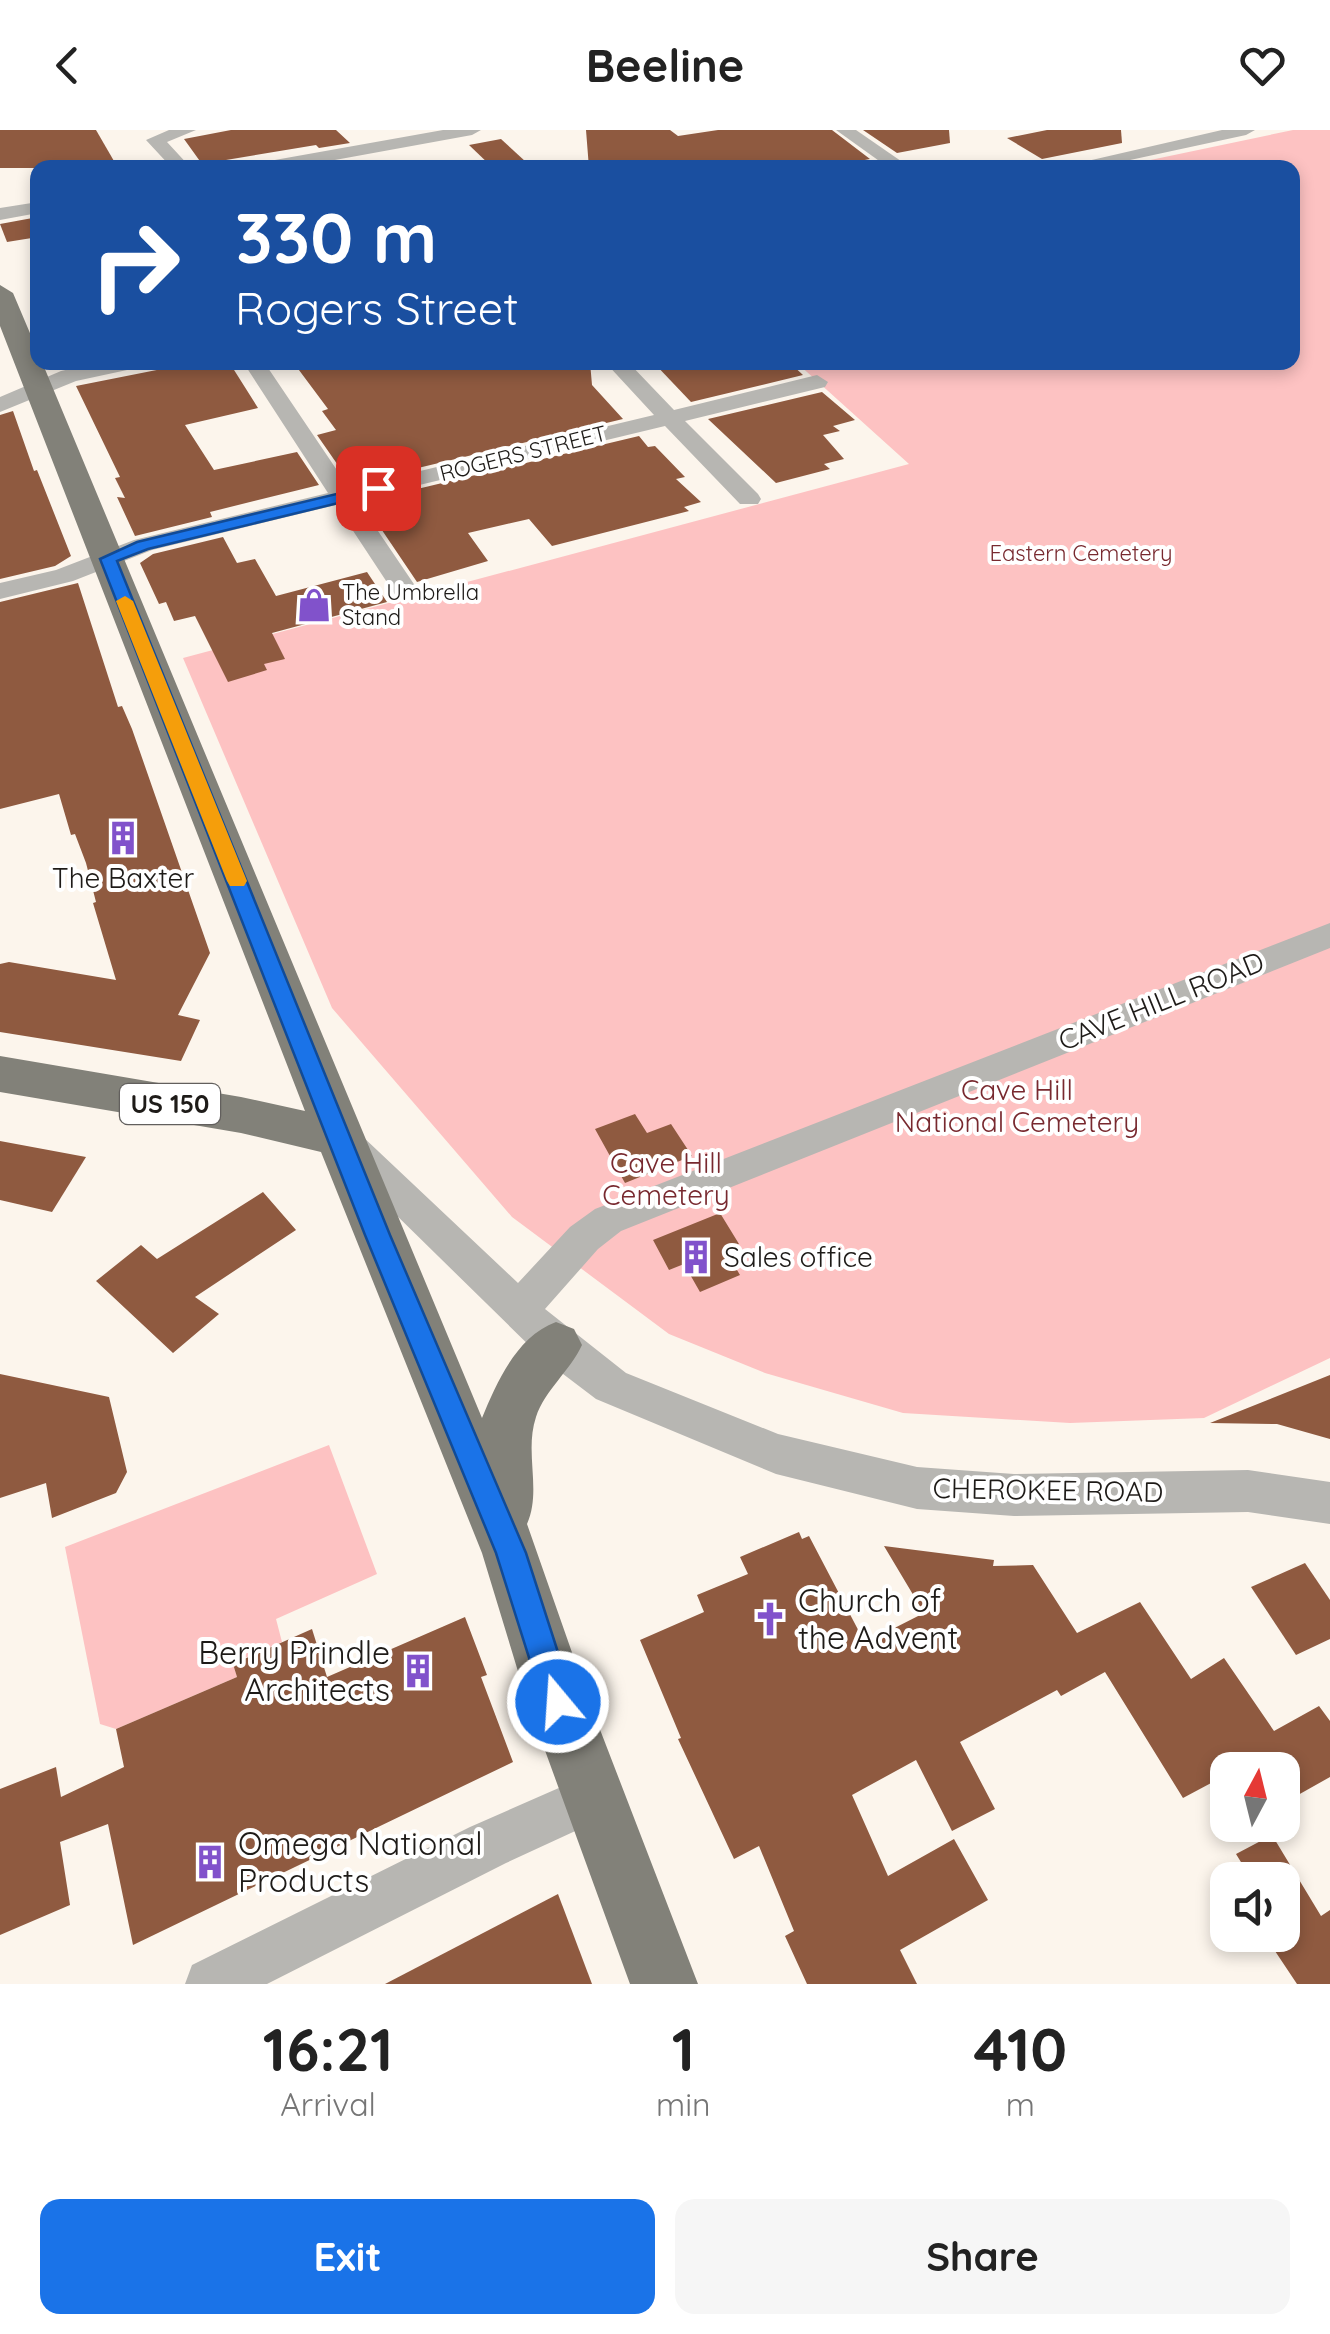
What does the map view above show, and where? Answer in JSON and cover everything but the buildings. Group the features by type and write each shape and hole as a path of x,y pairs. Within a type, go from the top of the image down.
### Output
{"main road":[{"path":"0,293 30,366"},
{"path":"32,370 511,1553 593,1798 664,1984"},
{"name":"US 150","path":"0,1074 241,1116 340,1138"},
{"path":"511,1553 501,1444 538,1327"}],"street":[{"path":"174,160 155,140 187,130"},
{"path":"292,160 389,137 472,130"},
{"path":"845,130 890,160"},
{"path":"1104,160 1246,130"},
{"path":"389,137 410,158"},
{"path":"0,214 30,208"},
{"path":"0,405 68,376 96,370"},
{"path":"258,370 408,596"},
{"path":"623,370 749,499"},
{"name":"ROGERS STREET","path":"0,591 64,576 142,545 817,382"},
{"name":"CAVE HILL ROAD","path":"538,1327 584,1238 608,1220 1330,935"},
{"name":"CHEROKEE ROAD","path":"340,1138 538,1327 611,1386 776,1454 917,1488 1014,1495 1248,1492 1330,1502"},
{"path":"210,1984 488,1845 593,1798"}],"green space":[{"path":"1293,130 1330,130 1330,1358 1204,1418 1070,1423 903,1413 765,1373 669,1334 512,1217 332,1008 183,658 909,464 805,370 1300,370 1300,160 1150,160"},
{"path":"329,1445 377,1574 276,1619 282,1642 233,1663 237,1677 116,1729 100,1724 65,1547"}],"slow traffic":[{"path":"125,601 237,881"}],"place":[{"name":"The Umbrella Stand","path":"314,605"},
{"name":"The Baxter","path":"123,838"},
{"name":"Sales office","path":"696,1257"},
{"name":"Church of the Advent","path":"770,1619"},
{"name":"Berry Prindle Architects","path":"418,1671"},
{"name":"Omega National Products","path":"210,1862"}],"route":[{"path":"378,488 142,545 108,559 378,1235 511,1553 558,1702"}],"park label":[{"name":"Eastern Cemetery","path":"1081,553"},
{"name":"Cave Hill National Cemetery","path":"1017,1106"},
{"name":"Cave Hill Cemetery","path":"666,1179"}]}
